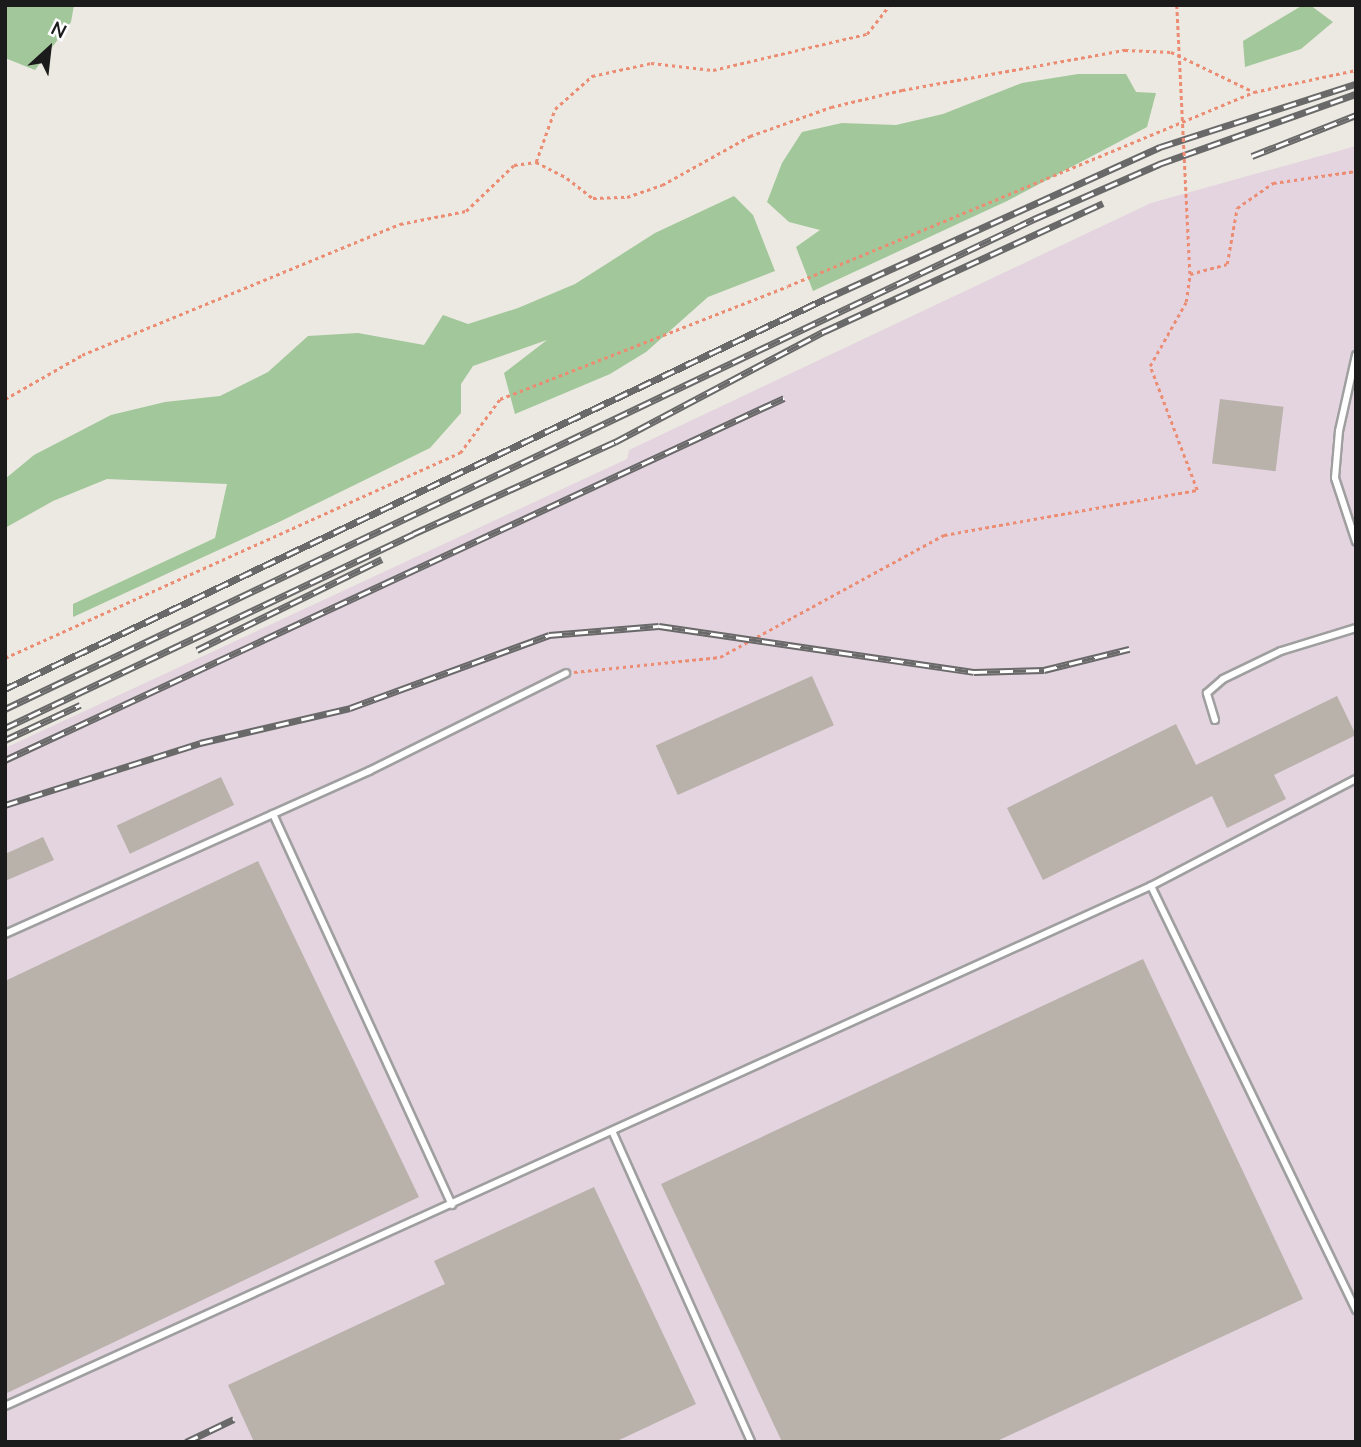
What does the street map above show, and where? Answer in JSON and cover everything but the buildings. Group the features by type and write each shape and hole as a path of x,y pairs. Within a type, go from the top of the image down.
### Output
{"lane":[{"path":"1356,355 1339,431 1335,478 1356,542"},
{"path":"1215,720 1208,693 1223,679 1281,652 1356,628"},
{"path":"5,933 369,771 566,673"},
{"path":"5,1406 613,1133 1151,886 1356,779"},
{"path":"273,814 452,1205"},
{"path":"1151,886 1356,1310"},
{"path":"613,1133 751,1442"}],"path":[{"path":"536,162 555,109 592,76 651,63 713,70 867,34 890,5"},
{"path":"566,673 720,657 944,535 1197,490 1150,366 1186,302 1190,274 1177,5"},
{"path":"5,399 82,355 400,224 466,211 514,165 536,162 567,178 593,198 627,197 662,185 750,136 831,107 902,90 1125,50 1171,52 1254,92"},
{"path":"5,658 460,453 500,399 788,286 1254,92 1356,70"},
{"path":"1190,274 1227,264 1237,208 1273,183 1356,171"}],"shaded area":[{"path":"1356,146 1356,1442 5,1442 5,748 627,459 629,450 1151,203"}],"green space":[{"path":"5,5 74,5 71,22 35,70 5,58"},
{"path":"1303,5 1310,5 1333,22 1301,49 1245,67 1243,41"},
{"path":"1078,74 1126,74 1136,92 1156,93 1147,127 1007,201 813,291 796,247 820,230 789,222 767,202 782,163 802,132 842,123 896,125 943,114 1022,83"},
{"path":"734,196 753,215 775,271 708,297 646,352 610,374 515,414 504,373 547,340 473,366 461,384 461,413 430,448 277,523 73,617 73,604 215,538 227,484 107,479 53,501 5,528 5,479 34,455 111,415 165,402 220,396 268,372 308,336 358,333 424,345 443,315 468,324 518,308 575,284 655,233"}],"railway":[{"path":"5,689 825,299 1160,147 1355,84"},
{"path":"5,709 1034,219 1159,164 1356,94"},
{"path":"1252,156 1356,115"},
{"path":"5,728 413,534 615,442 825,331 1103,203"},
{"path":"5,760 784,398"},
{"path":"197,650 382,559"},
{"path":"5,805 200,743 350,708 549,635 659,626 974,672 1044,670 1129,649"},
{"path":"5,740 80,705"},
{"path":"186,1442 234,1419"}]}
